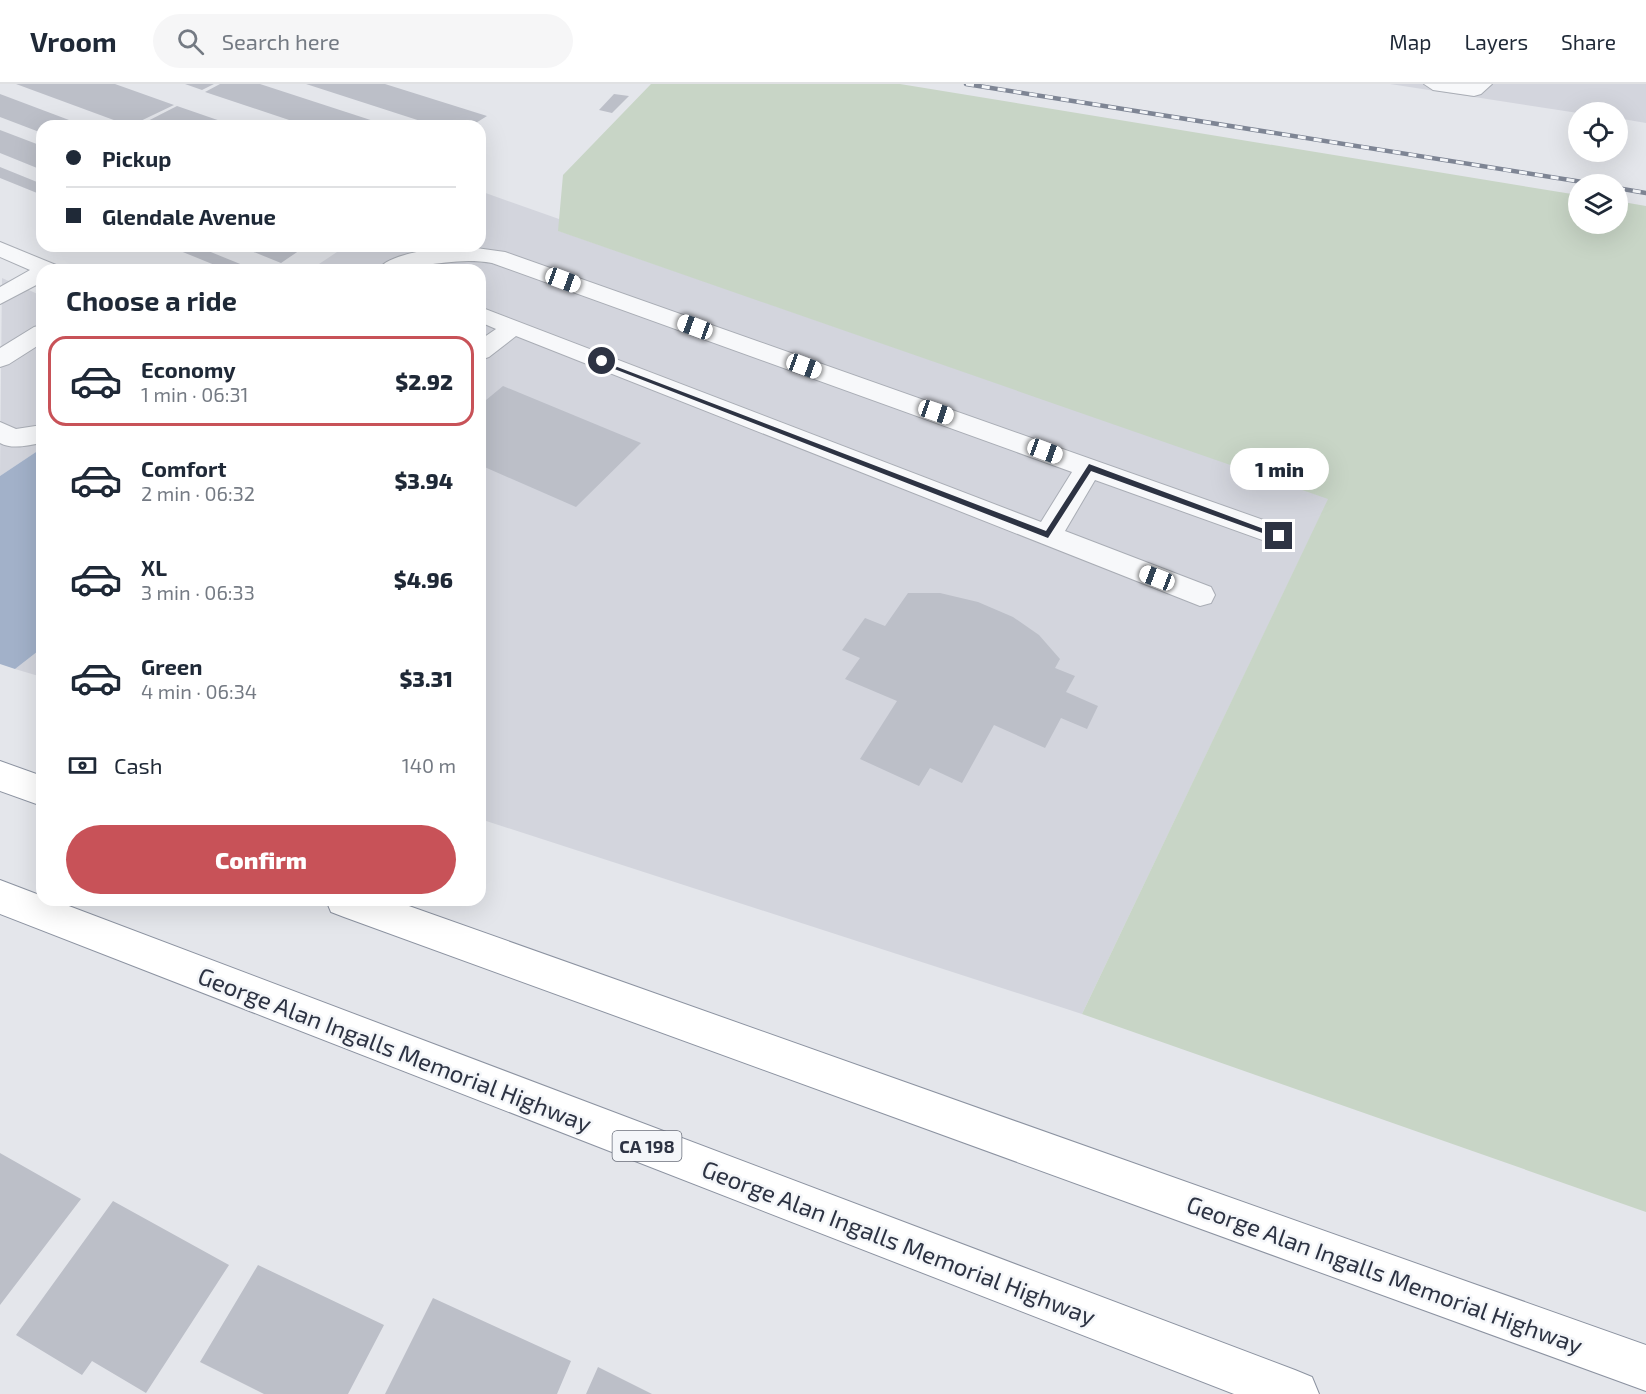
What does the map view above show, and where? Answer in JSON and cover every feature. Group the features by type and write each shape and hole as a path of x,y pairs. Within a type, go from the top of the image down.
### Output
{"highway":[{"path":"0,776 36,790"},
{"name":"George Alan Ingalls Memorial Highway","path":"0,897 1295,1394"},
{"name":"George Alan Ingalls Memorial Highway","path":"361,906 1646,1368"}],"street":[{"path":"1434,84 1474,90 1483,84"},
{"path":"0,249 36,265"},
{"path":"407,264 451,253 497,257 1279,536"},
{"path":"0,297 36,276"},
{"path":"486,316 1200,595"},
{"path":"486,347 513,327"},
{"path":"0,359 36,336"},
{"path":"0,431 12,439 36,435"},
{"path":"1048,535 1089,467"}],"shaded area":[{"path":"1390,84 1646,84 1646,123 1628,120 1628,102 1568,102 1568,111"},
{"path":"486,193 559,219 559,231 1329,498 1082,1014 486,821 486,264 319,264 337,252 486,252"},
{"path":"2,278 36,293 36,452 0,476"},
{"path":"36,653 36,675 15,669"}],"green space":[{"path":"651,84 900,84 1568,193 1568,234 1628,234 1628,203 1646,206 1646,1212 1082,1014 1328,499 558,231 563,175"}],"water":[{"path":"36,452 36,653 15,669 0,664 0,476"}],"building":[{"path":"16,84 115,84 174,105 143,120 114,120"},
{"path":"185,84 214,84 202,90"},
{"path":"220,84 260,84 371,120 289,120 205,92"},
{"path":"306,84 385,84 487,116 481,120 417,120"},
{"path":"0,94 69,120 36,120 36,131 0,117"},
{"path":"614,94 629,96 612,113 599,110"},
{"path":"177,106 218,120 150,120"},
{"path":"0,130 36,144 36,168 0,153"},
{"path":"0,167 36,182 36,193 0,178"},
{"path":"183,252 211,252 240,264 212,264"},
{"path":"254,252 297,252 281,263"},
{"path":"503,386 641,443 576,507 486,468 486,400"},
{"path":"908,593 940,593 978,602 1013,617 1039,635 1060,659 1055,668 1075,676 1066,692 1098,706 1087,729 1061,718 1045,748 994,725 962,783 930,768 919,786 860,759 897,701 845,679 860,658 842,650 865,618 885,626"},
{"path":"0,1153 81,1199 0,1305"},
{"path":"113,1201 229,1265 146,1393 92,1361 82,1375 16,1335"},
{"path":"258,1265 384,1325 348,1394 264,1394 200,1362"},
{"path":"433,1298 571,1361 557,1394 385,1394"},
{"path":"598,1367 652,1394 586,1394"}],"railway":[{"path":"966,84 1568,180"},
{"path":"1628,190 1646,193"}],"route":[{"path":"602,361 1048,535 1089,467 1279,536"}]}
